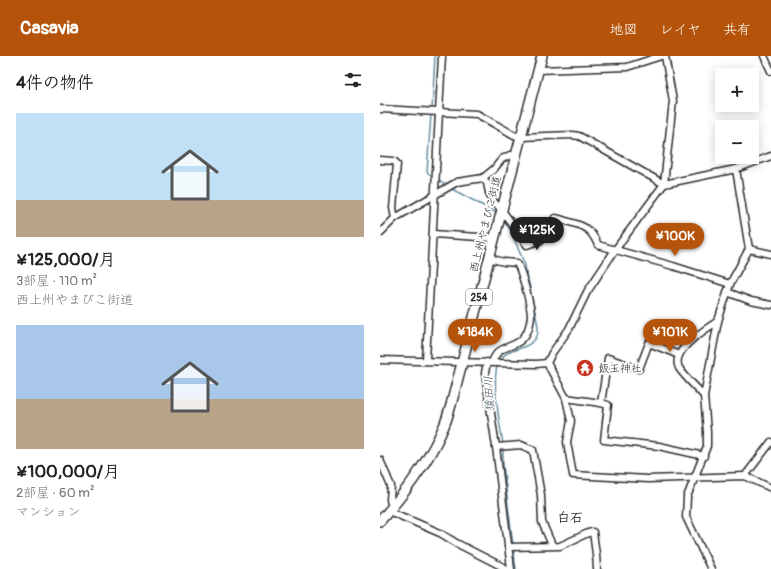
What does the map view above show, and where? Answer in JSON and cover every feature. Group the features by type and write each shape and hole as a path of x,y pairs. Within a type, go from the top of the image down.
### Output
{"highway":[{"name":"西上州やまびこ街道","path":"380,520 415,477 430,454 444,426 542,56"}],"street":[{"path":"426,360 442,56"},
{"path":"538,70 627,67 661,56"},
{"path":"547,363 552,353 569,329 588,292 615,250 664,184 673,102 665,56"},
{"path":"764,56 771,71"},
{"path":"380,109 477,114 520,137 579,136 664,184 736,170 771,156"},
{"path":"381,230 395,218 457,182 483,178 494,169 502,159 510,155 515,156"},
{"path":"380,160 394,161 397,164 393,208 395,218"},
{"path":"711,569 686,517 687,497 707,446 704,396 718,321 730,284 749,249 736,170"},
{"path":"483,178 487,183 489,193 494,202 501,209 527,245 541,240 555,218 591,231 598,245 730,284"},
{"path":"433,234 494,238"},
{"path":"749,249 771,254"},
{"path":"489,258 504,262 517,263 531,315 528,333 520,341 496,352 489,362 485,373 497,447 510,547 511,569"},
{"path":"727,292 751,301 771,305"},
{"path":"704,396 679,368 679,355 692,338 718,321"},
{"path":"601,403 608,358 638,369 649,343 679,355"},
{"path":"380,360 547,363"},
{"path":"547,363 566,398 571,421 566,442 573,475 648,479 745,476 771,488"},
{"path":"566,398 608,405 604,440 659,446 704,456"},
{"path":"745,476 771,442"},
{"path":"497,447 521,445 534,450 541,495 542,522 552,545"},
{"path":"380,460 391,486 390,508 507,569"},
{"path":"510,547 560,546 593,532 597,569"}],"waterway":[{"name":"猿田川","path":"432,110 435,56"},
{"name":"猿田川","path":"431,114 427,172 433,177"},
{"name":"猿田川","path":"438,180 447,186"},
{"name":"猿田川","path":"450,188 495,212"},
{"name":"猿田川","path":"500,361 507,353 524,347 534,341 537,336 538,328 525,265 510,229 503,221"},
{"name":"猿田川","path":"498,364 495,381 498,415 503,444"},
{"name":"猿田川","path":"503,448 503,464 513,545"},
{"name":"猿田川","path":"513,549 516,569"}],"place":[{"name":"飯玉神社","path":"585,368"}],"district":[{"name":"白石","path":"570,517"}]}
